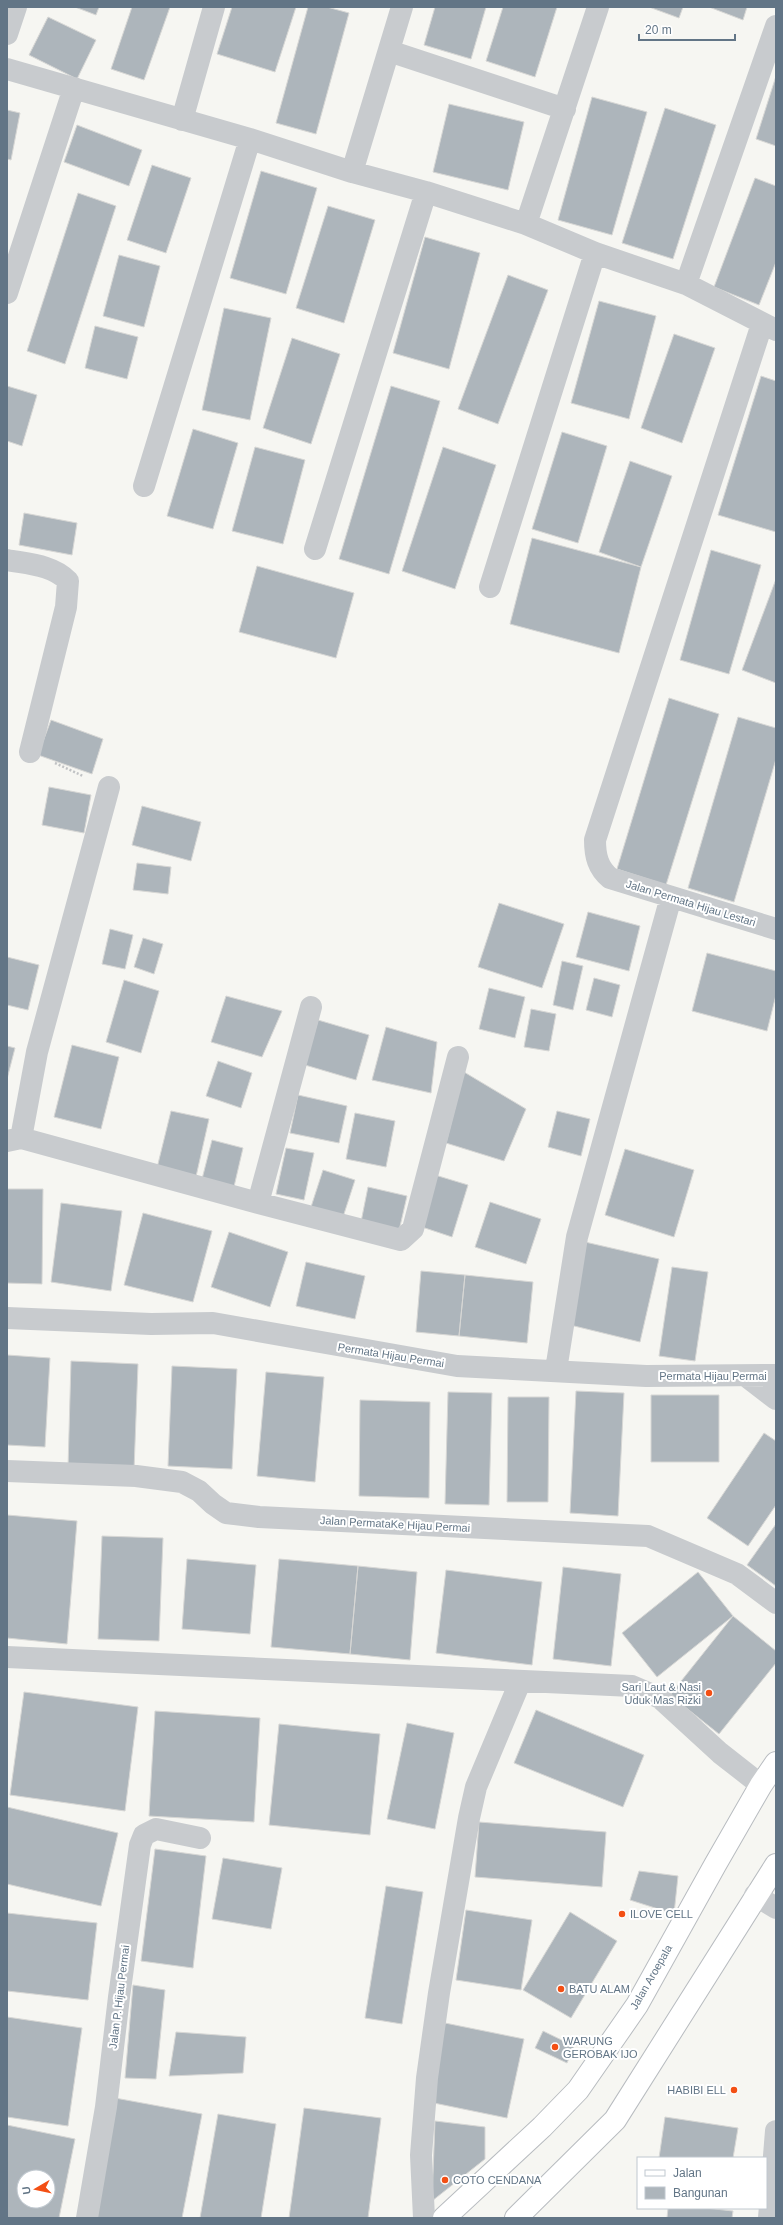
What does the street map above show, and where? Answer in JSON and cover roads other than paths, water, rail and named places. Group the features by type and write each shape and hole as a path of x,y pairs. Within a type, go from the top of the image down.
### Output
{"main road":[{"name":"Jalan Aroepala","path":"444,2218 542,2127 578,2090 637,2005 761,1785 776,1763"},
{"path":"516,2218 615,2120 755,1895 776,1865"}],"street":[{"path":"7,34 16,7"},
{"path":"182,120 214,7"},
{"path":"352,172 402,7"},
{"path":"526,224 598,7"},
{"path":"686,284 776,26"},
{"path":"389,51 565,109"},
{"path":"7,69 250,139 352,172 426,192 526,224 595,252 686,284 769,327"},
{"path":"7,293 74,88"},
{"path":"144,486 250,139"},
{"path":"315,549 426,192"},
{"path":"490,588 595,252"},
{"name":"Jalan Permata Hijau Lestari","path":"769,327 595,840 595,853 602,871 610,878 671,897 775,924"},
{"path":"7,560 47,568 62,575 68,581 66,607 30,752"},
{"path":"109,788 14,1139 398,1240 406,1237 413,1229 458,1058"},
{"path":"556,1370 577,1237 671,897"},
{"path":"258,1203 310,1007"},
{"name":"Permata Hijau Permai","path":"7,1318 151,1324 213,1323 457,1366 556,1370 646,1376 776,1375"},
{"path":"746,1376 776,1399"},
{"name":"Jalan PermataKe Hijau Permai","path":"7,1471 136,1476 182,1482 199,1492 226,1513 259,1517 648,1536 737,1574 776,1603"},
{"path":"8,1661 632,1686 660,1698 720,1753 761,1785"},
{"path":"424,2218 421,2155 427,2078 469,1818 476,1787 520,1682"},
{"name":"Jalan P. Hijau Permai","path":"86,2218 106,2107 118,1997 140,1845 144,1835 156,1829 200,1838"},
{"path":"755,1895 776,1908"},
{"path":"769,2218 776,2131"}],"place":[{"name":"Sari Laut & Nasi Uduk Mas Rizki","path":"709,1693"},
{"name":"ILOVE CELL","path":"622,1914"},
{"name":"BATU ALAM","path":"561,1989"},
{"name":"WARUNG GEROBAK IJO","path":"555,2047"},
{"name":"HABIBI ELL","path":"734,2090"},
{"name":"COTO CENDANA","path":"445,2180"}]}
